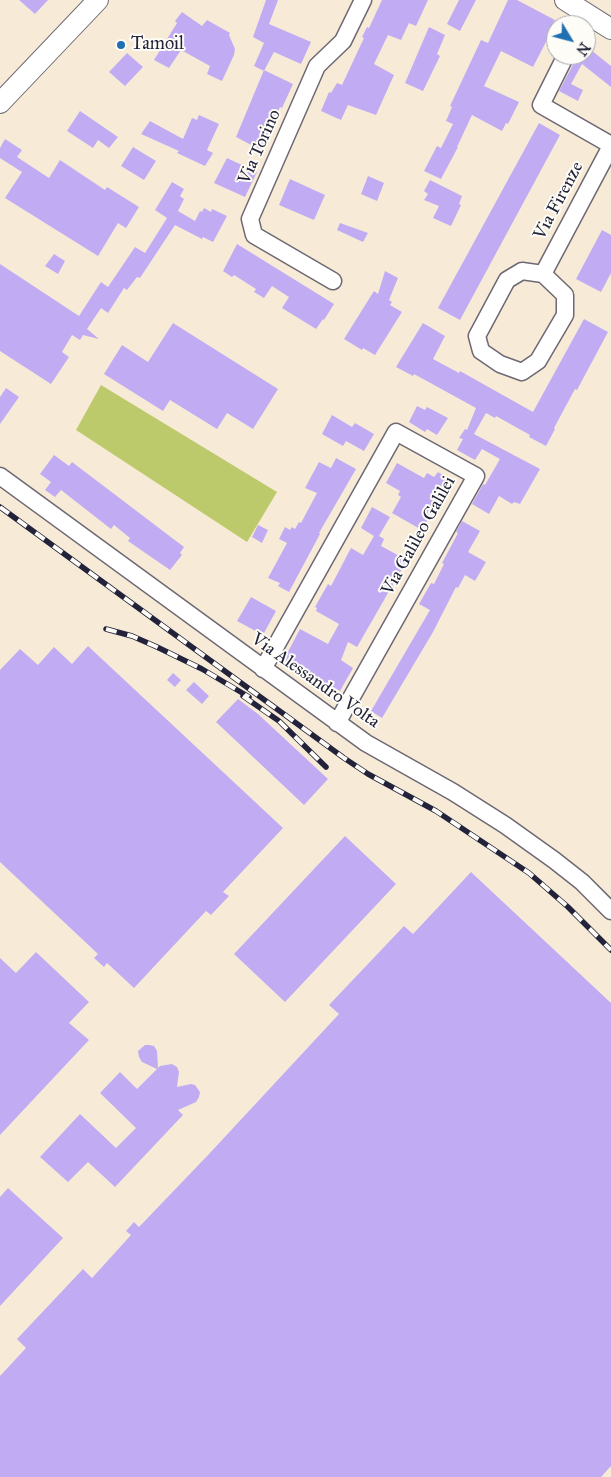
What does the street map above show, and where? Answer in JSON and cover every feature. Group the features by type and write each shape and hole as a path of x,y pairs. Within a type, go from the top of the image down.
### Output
{"main road":[{"path":"0,103 98,0"},
{"path":"565,0 580,15"},
{"path":"596,23 611,29"}],"street":[{"name":"Via Torino","path":"333,281 254,235 250,219 317,66 343,41 363,0"},
{"name":"Via Firenze","path":"543,274 611,146 541,105 561,65"},
{"path":"522,271 543,274 565,296 565,315 538,361 522,372 500,364 481,351 477,336 508,280 522,271"},
{"name":"Via Galileo Galilei","path":"262,669 396,432 476,476 337,723"},
{"name":"Via Alessandro Volta","path":"0,476 337,723 366,743 453,792 506,825 582,882 611,911"}],"green space":[{"path":"101,385 277,492 247,542 76,430"}],"building":[{"path":"19,0 48,0 35,14"},
{"path":"266,0 278,0 269,24 311,42 301,64 274,52 264,71 254,66 264,43 253,37"},
{"path":"382,0 428,0 416,26 409,23 401,40 388,35 374,64 394,75 376,115 348,105 341,120 321,111 329,92 331,93 337,83 342,85 364,38 362,37 367,27 369,28"},
{"path":"459,0 476,0 460,31 447,24"},
{"path":"508,0 517,0 546,15 546,42 533,67 501,51 484,86 519,102 508,124 506,123 502,131 472,115 441,179 424,171 437,146 441,148 453,124 446,121 452,107 450,106 481,40 488,43"},
{"path":"182,12 202,26 207,20 230,33 229,35 235,49 234,55 222,81 207,74 210,66 181,50 169,68 154,60 177,23 175,21"},
{"path":"429,27 445,35 437,54 440,56 423,91 405,83"},
{"path":"127,53 143,67 125,86 109,72"},
{"path":"596,54 611,66 611,87 583,65 596,65"},
{"path":"573,65 581,65 571,84 583,90 578,101 559,91"},
{"path":"264,70 293,84 282,108 280,107 261,150 236,137"},
{"path":"80,111 118,137 109,148 98,140 93,148 67,131"},
{"path":"199,115 219,124 207,150 213,153 205,166 177,153 179,151 141,134 150,121 183,139 192,118 197,120"},
{"path":"539,123 560,135 460,320 438,308"},
{"path":"5,139 22,150 17,157 49,178 60,160 105,190 107,187 139,207 126,228 118,223 98,256 5,198 22,172 0,158 0,148"},
{"path":"133,147 156,161 144,180 121,166"},
{"path":"227,158 257,172 245,197 214,183"},
{"path":"368,176 384,183 377,201 361,194"},
{"path":"290,179 325,195 314,220 279,205"},
{"path":"430,180 462,196 459,204 461,205 451,226 433,218 439,206 424,200 428,194 424,191"},
{"path":"172,182 184,189 180,196 184,199 178,211 195,221 200,211 202,212 204,208 211,212 212,209 227,216 213,242 203,237 202,239 175,225 140,278 137,277 127,290 124,288 108,313 101,308 87,329 99,339 83,335 80,340 72,335 62,352 69,357 51,384 0,351 0,264 79,316 101,282 108,287 135,247 145,253 167,218 155,210"},
{"path":"340,223 368,233 363,242 337,230"},
{"path":"602,230 611,235 611,273 601,292 576,279"},
{"path":"237,244 334,304 316,329 282,308 289,297 272,286 264,298 254,292 256,289 234,275 232,277 223,271"},
{"path":"54,254 65,261 58,274 45,266"},
{"path":"385,271 398,278 389,300 392,302 390,305 402,312 375,355 363,348 362,350 344,339 374,291 378,294"},
{"path":"584,319 608,332 577,390 575,389 546,446 496,416 495,418 486,413 474,434 540,469 520,504 514,502 512,504 499,496 489,514 472,504 500,459 482,449 475,460 457,450 463,439 459,438 465,429 467,430 476,408 414,374 413,376 396,367 423,323 445,336 433,359 459,373 460,371 533,412"},
{"path":"173,323 278,389 253,429 227,413 217,429 170,400 163,411 104,374 122,345 148,362"},
{"path":"6,388 19,397 0,424 0,397"},
{"path":"417,406 425,410 427,407 448,418 437,435 427,429 425,432 409,422"},
{"path":"332,415 352,427 355,423 374,434 364,451 346,441 343,446 322,434"},
{"path":"54,455 69,466 72,462 184,547 180,553 182,555 170,570 128,541 130,538 114,525 111,529 61,490 55,497 45,490 51,482 40,474"},
{"path":"336,458 356,469 319,533 289,592 278,586 280,583 268,578 287,543 279,539 285,527 290,530 292,527 295,529 299,522 301,523 317,493 305,488 319,462 331,468"},
{"path":"397,463 424,478 427,473 434,477 438,472 451,480 436,510 434,509 422,530 392,513 401,497 398,495 400,491 386,483"},
{"path":"372,507 390,517 379,536 384,539 381,546 407,560 357,647 348,642 341,660 353,668 340,691 283,661 300,629 328,644 339,624 316,611 317,608 315,607 328,584 331,586 351,548 363,555 374,536 361,528"},
{"path":"462,521 480,531 468,552 486,562 475,581 465,575 458,588 456,587 433,632 382,718 371,711 430,610 419,604 431,583 434,584"},
{"path":"258,525 268,530 262,543 252,537"},
{"path":"251,597 276,611 263,635 237,621"},
{"path":"88,646 283,828 223,892 229,896 211,915 206,911 134,988 107,963 104,967 94,958 98,954 0,862 0,670 20,649 38,665 54,647 72,664"},
{"path":"173,673 181,680 175,687 167,680"},
{"path":"194,682 209,696 202,704 186,690"},
{"path":"238,699 258,714 328,779 304,805 216,722"},
{"path":"345,836 396,884 285,1002 234,954"},
{"path":"471,872 611,1003 611,1466 601,1477 0,1477 0,1376 26,1348 17,1339 83,1269 92,1278 131,1235 126,1231 134,1222 139,1227 339,1014 329,1005 404,926 413,934"},
{"path":"36,952 89,1002 69,1023 89,1040 0,1135 0,958 16,973"},
{"path":"145,1045 154,1046 157,1051 158,1068 172,1064 177,1067 179,1072 177,1087 195,1085 200,1092 199,1097 196,1102 178,1110 183,1115 115,1187 88,1162 68,1182 40,1157 80,1114 116,1148 136,1128 100,1093 120,1072 137,1089 157,1069 142,1062 139,1057 138,1051"},
{"path":"8,1188 63,1238 0,1306 0,1197"}],"railway":[{"path":"0,507 344,758 368,774 436,811 529,873 568,907 611,950"},
{"path":"106,629 132,636 157,647 202,669 249,697"},
{"path":"243,696 279,721 326,767"}],"place":[{"name":"Tamoil","path":"121,45"}]}
